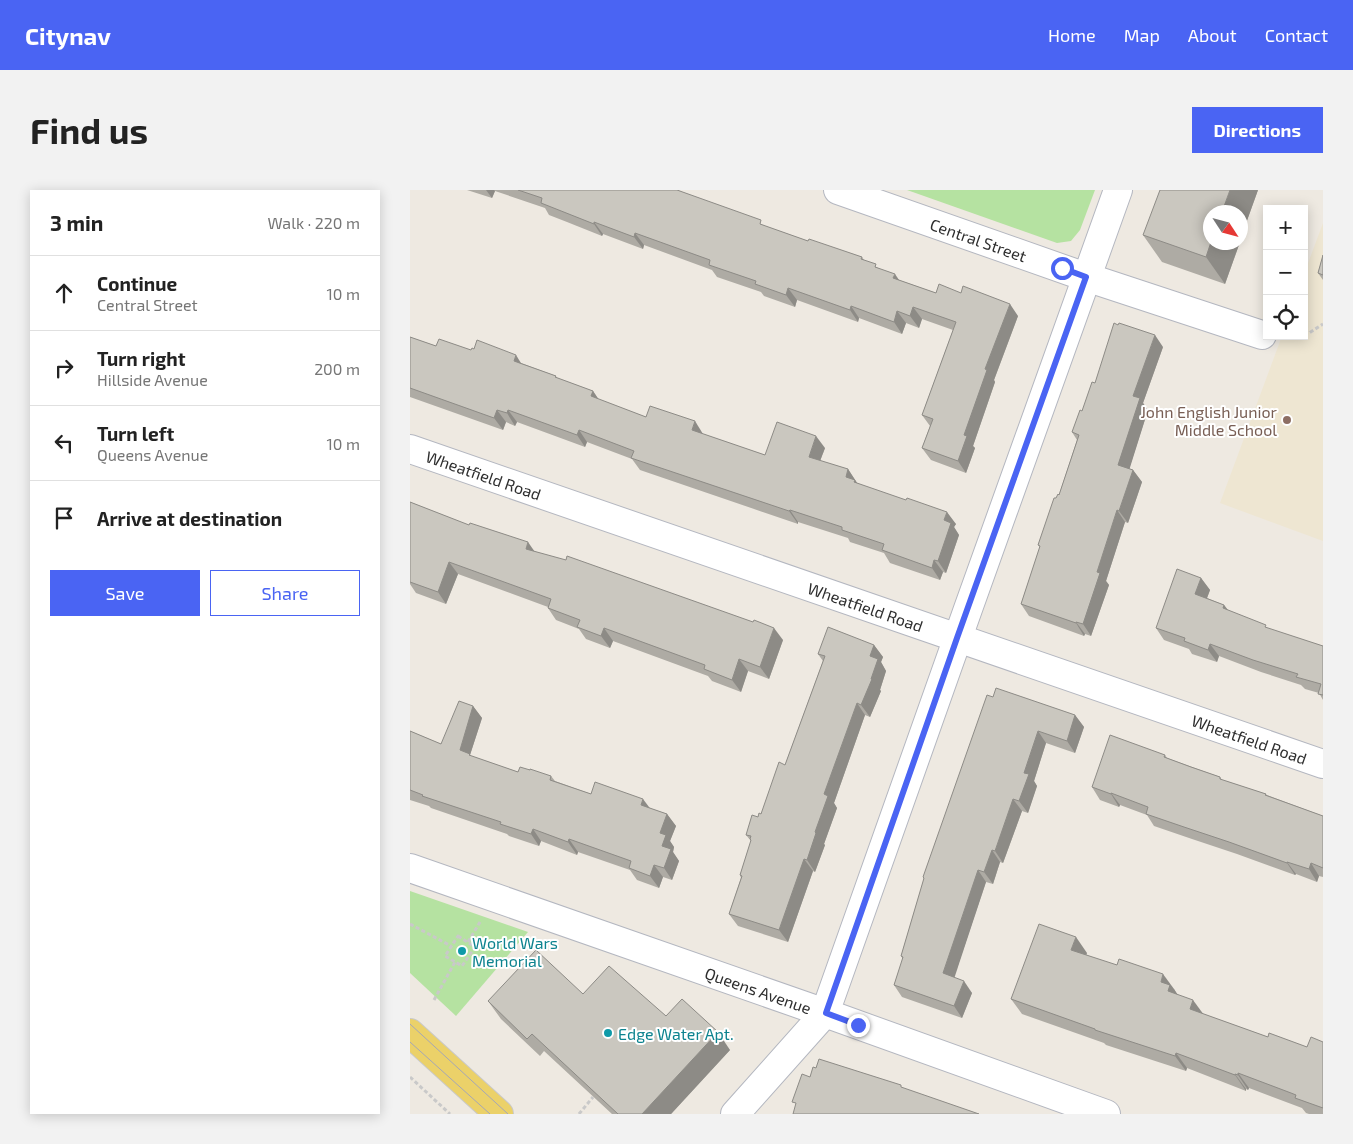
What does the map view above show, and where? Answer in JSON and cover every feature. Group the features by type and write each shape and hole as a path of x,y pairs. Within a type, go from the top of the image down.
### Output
{"main road":[{"path":"410,1033 499,1114"}],"street":[{"name":"Central Street","path":"838,190 1086,277 1262,335"},
{"path":"735,1114 826,1013 957,638 1118,190"},
{"name":"Wheatfield Road","path":"410,449 1323,764"},
{"name":"Queens Avenue","path":"410,868 826,1013 1106,1114"}],"path":[{"path":"1308,333 1323,324"},
{"path":"410,924 451,947"},
{"path":"458,936 475,947 462,966 455,962 445,956 458,936"},
{"path":"434,1000 455,962"},
{"path":"410,1078 450,1114"},
{"path":"579,1114 593,1097"}],"shaded area":[{"name":"John English Junior Middle School","path":"1323,223 1323,541 1220,503 1281,340 1308,340 1308,263"}],"green space":[{"path":"907,190 1095,190 1080,230 1071,241 1057,243"},
{"path":"410,891 528,932 456,1016 410,973"}],"building":[{"path":"518,190 677,190 761,220 760,224 862,257 861,259 876,264 875,267 895,274 893,278 936,293 939,284 961,293 963,286 1010,304 985,369 987,370 964,435 967,436 958,461 922,448 933,419 922,415 956,322 913,307 910,316 897,311 894,322 851,306 850,310 788,288 786,295 755,284 756,281 709,265 710,260 635,233 634,237 594,222 594,224 541,203 542,198"},
{"path":"1160,190 1230,190 1225,205 1203,205 1203,250 1208,250 1206,257 1143,235"},
{"path":"1323,255 1323,275 1318,273"},
{"path":"1114,323 1155,335 1133,396 1140,398 1118,465 1133,470 1119,511 1117,510 1097,572 1100,573 1083,624 1021,604 1054,498 1059,495 1079,435 1072,432 1092,382 1095,383"},
{"path":"410,337 436,346 439,339 471,350 472,348 474,349 477,340 516,355 514,361 593,391 591,396 646,417 650,406 695,421 692,430 765,455 777,422 816,436 809,457 848,469 846,477 855,480 854,482 947,512 944,520 951,523 938,561 934,560 932,568 882,550 884,544 842,530 842,527 631,458 634,451 579,430 577,435 508,410 507,413 497,410 494,418 410,388"},
{"path":"410,502 469,525 470,523 528,542 526,549 566,560 567,556 774,628 760,667 739,659 732,680 704,669 705,665 604,628 601,636 577,627 580,620 548,608 551,599 449,562 438,592 410,582"},
{"path":"1177,569 1201,578 1195,594 1224,605 1223,608 1266,625 1265,627 1323,646 1323,695 1318,694 1321,684 1296,677 1298,674 1210,644 1208,650 1184,641 1185,638 1156,628"},
{"path":"828,627 874,645 870,656 878,659 861,705 857,703 824,794 828,796 807,860 804,859 779,930 729,914 742,876 740,875 751,840 751,836 746,835 752,815 758,817 759,813 761,814 779,762 785,765 825,656 818,654"},
{"path":"996,688 1075,715 1067,741 1038,731 1024,773 1029,774 1019,801 1013,799 995,851 992,850 984,872 978,870 943,973 964,981 954,1006 894,985 923,877 987,695 993,697"},
{"path":"459,701 473,706 460,750 469,755 518,772 520,767 530,769 551,776 550,780 591,794 595,782 643,799 641,805 667,814 660,833 666,835 662,846 671,849 664,868 654,865 650,876 629,868 631,861 569,839 568,842 533,829 531,834 422,796 410,790 410,731 441,744"},
{"path":"1110,735 1220,777 1220,779 1323,816 1323,868 1311,863 1309,869 1287,863 1146,814 1148,807 1092,787"},
{"path":"1039,924 1076,937 1071,950 1117,965 1119,959 1163,974 1161,982 1170,985 1168,991 1193,1000 1190,1009 1268,1037 1269,1033 1307,1047 1311,1037 1323,1042 1323,1108 1295,1098 1296,1095 1238,1073 1238,1075 1235,1075 1176,1053 1175,1056 1095,1030 1011,999"},
{"path":"536,950 583,994 609,966 666,1016 682,999 718,1032 642,1114 618,1114 532,1034 527,1039 488,1001"},
{"path":"819,1059 901,1085 901,1087 979,1114 793,1114 796,1103 792,1102 802,1074 810,1077 813,1067 816,1068"}],"tram line":[{"path":"410,1024 508,1114"},
{"path":"410,1042 490,1114"}],"place":[{"name":"John English Junior Middle School","path":"1287,420"},
{"name":"World Wars Memorial","path":"462,951"},
{"name":"Edge Water Apt.","path":"608,1033"}],"route":[{"path":"858,1025 826,1013 1086,277 1062,268"}]}
